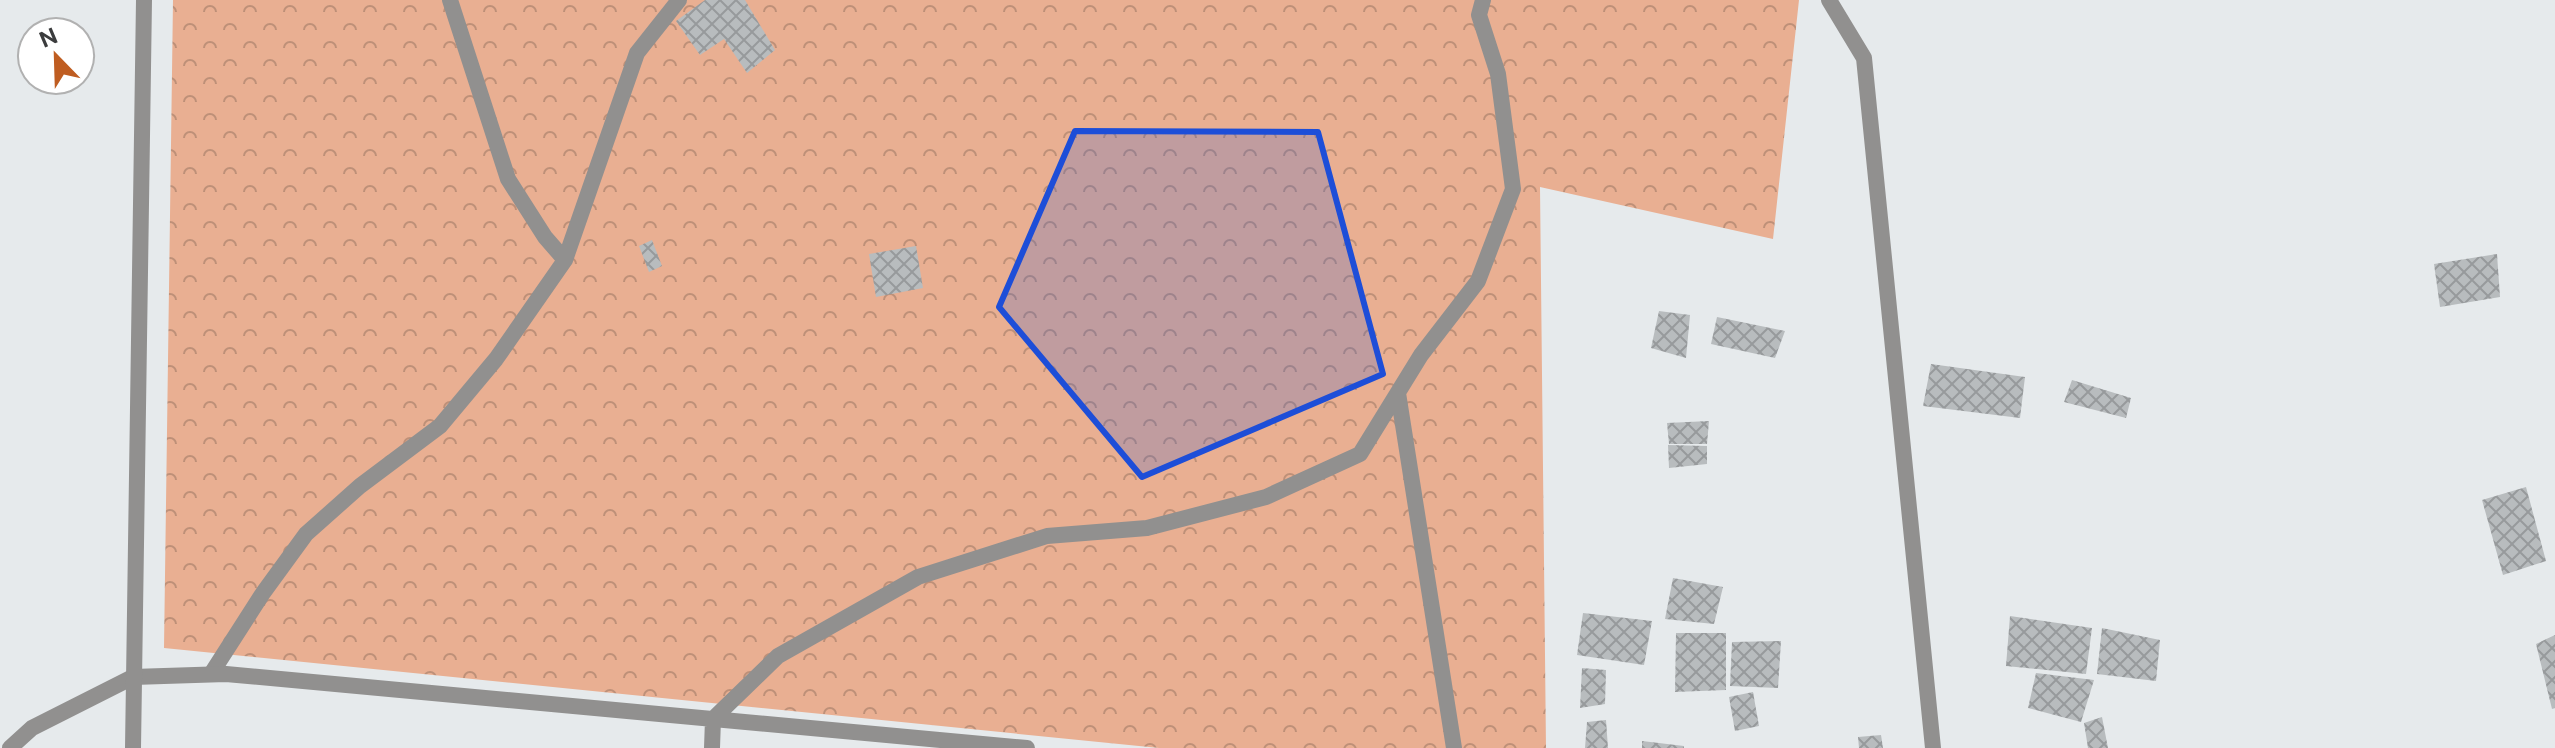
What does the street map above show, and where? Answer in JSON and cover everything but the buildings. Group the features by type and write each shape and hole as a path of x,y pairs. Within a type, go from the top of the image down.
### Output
{"street":[{"path":"133,748 144,0"},
{"path":"450,0 508,179 545,237 565,260"},
{"path":"211,674 263,593 306,534 360,486 440,426 496,359 565,260 637,53 679,0"},
{"path":"712,748 713,719 778,656 918,577 1047,536 1147,528 1266,497 1360,454 1421,355 1478,281 1513,189 1498,74 1479,15 1483,0"},
{"path":"1829,0 1864,58 1933,748"},
{"path":"1398,393 1454,748"},
{"path":"10,748 32,728 133,677 211,674 1027,748"}],"highlighted area":[{"path":"1075,131 1318,132 1383,374 1142,477 999,307"}],"green space":[{"path":"173,0 1799,0 1773,239 1540,187 1546,748 1159,748 164,648"}]}
